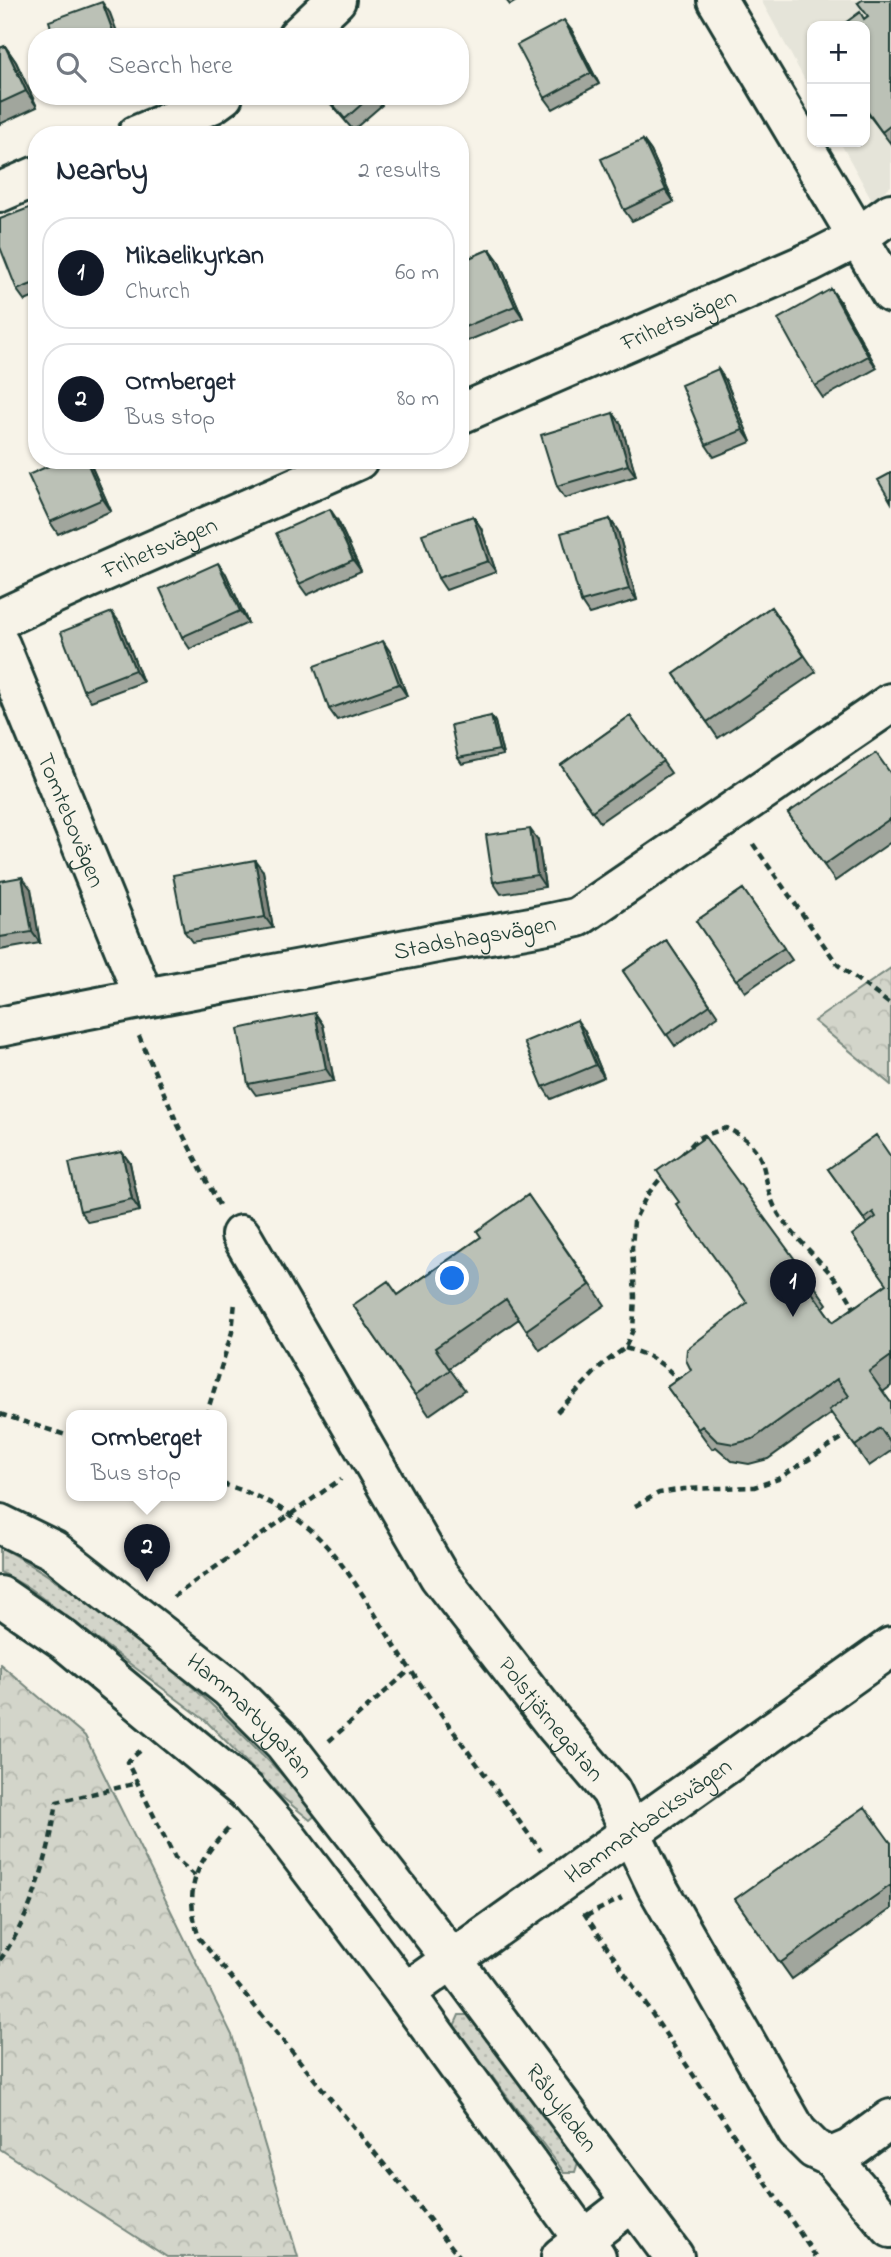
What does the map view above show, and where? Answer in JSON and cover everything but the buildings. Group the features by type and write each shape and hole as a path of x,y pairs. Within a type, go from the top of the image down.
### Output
{"street":[{"path":"306,28 336,0"},
{"path":"718,0 891,293"},
{"path":"158,126 203,105"},
{"path":"0,192 28,180"},
{"name":"Frihetsvägen","path":"469,410 810,262 857,238 891,213"},
{"name":"Frihetsvägen","path":"0,619 117,563 259,506 339,469"},
{"name":"Tomtebovägen","path":"0,645 144,997"},
{"name":"Stadshagsvägen","path":"0,1027 144,997 475,936 544,926 578,917 891,703"},
{"name":"Polstjärnegatan","path":"241,1236 439,1576 555,1726 611,1791 656,1885 796,2132 814,2148 831,2157 891,2228"},
{"name":"Hammarbygatan","path":"0,1524 53,1550 229,1688 284,1743 451,1958"},
{"path":"0,1596 64,1640 246,1791 286,1836 405,1993 580,2251 632,2202"},
{"name":"Hammarbacksvägen","path":"405,1993 891,1647"},
{"name":"Råbyleden","path":"451,1958 674,2257"},
{"path":"831,2157 850,2149 883,2125"}],"path":[{"path":"730,812 838,965 891,1005"},
{"path":"144,997 138,1033 210,1189 241,1236 232,1332 208,1410"},
{"path":"557,1412 603,1364 625,1348 632,1330 635,1297 632,1248 634,1221 647,1195 698,1138 726,1128 746,1137 758,1153 767,1171 769,1194 781,1219 812,1251 856,1310 851,1319"},
{"path":"625,1348 651,1355 670,1369 689,1392"},
{"path":"0,1414 66,1435"},
{"path":"635,1506 659,1493 684,1489 754,1487 778,1479 847,1435"},
{"path":"171,1599 343,1478 373,1462"},
{"path":"227,1486 259,1497 291,1515 319,1539 343,1567 410,1670 562,1879 816,2257"},
{"path":"324,1745 410,1670"},
{"path":"143,1748 127,1762 175,1858 195,1876"},
{"path":"0,1960 20,1931 45,1863 57,1802 138,1783"},
{"path":"228,1829 207,1850 195,1876 192,1907 199,1938 460,2257"}],"shaded area":[{"path":"761,0 891,0 891,186 872,200 843,147 870,147 870,21 807,21 807,84"}],"green space":[{"path":"891,968 891,1085 814,1021"},
{"path":"0,1547 88,1602 170,1667 246,1738 318,1813 310,1820 277,1793 206,1721 29,1588 0,1572"},
{"path":"0,1664 85,1736 232,2035 298,2257 167,2257 0,2149"},
{"path":"459,2015 469,2015 579,2159 575,2172 564,2172 454,2026"}],"place":[{"name":"Mikaelikyrkan","path":"793,1317"},
{"name":"Ormberget","path":"147,1582"}]}
